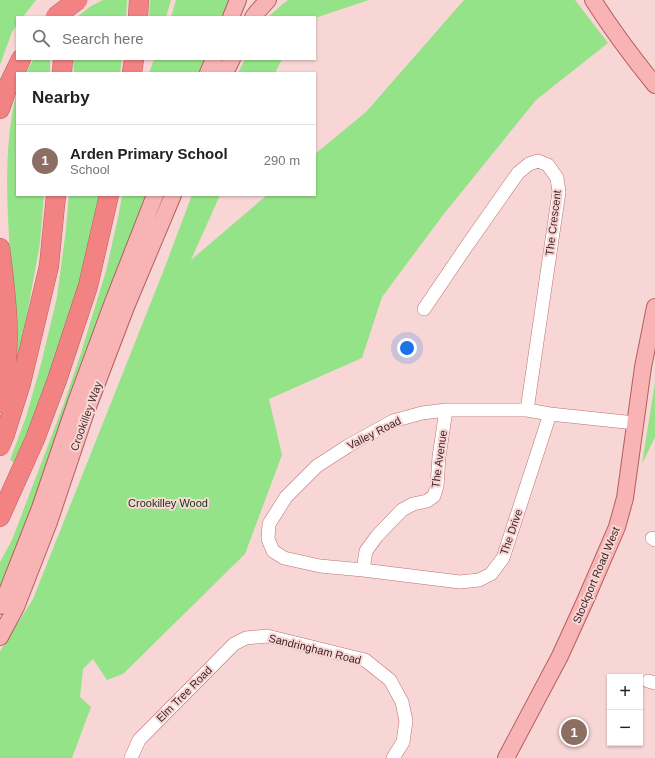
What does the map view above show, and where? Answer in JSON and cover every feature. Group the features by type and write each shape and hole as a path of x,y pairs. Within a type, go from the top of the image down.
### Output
{"highway":[{"path":"60,0 62,16"},
{"path":"56,16 78,0"},
{"path":"138,16 139,0"},
{"path":"0,109 20,60"},
{"path":"62,72 63,60"},
{"path":"132,72 134,60"},
{"path":"0,446 21,383 49,266 56,196"},
{"path":"0,517 35,439 57,380 88,286 109,196"},
{"path":"0,248 5,287 8,344 4,386 0,403"}],"main road":[{"path":"231,16 238,0"},
{"path":"254,16 268,0"},
{"path":"588,0 606,20"},
{"path":"593,0 634,59 655,85"},
{"path":"634,59 655,74"},
{"path":"208,72 214,60"},
{"path":"226,72 232,60"},
{"name":"Crookilley Way","path":"0,606 40,508 76,402 154,196"},
{"name":"Crookilley Way","path":"0,637 16,607 49,522 92,397 126,308 173,196"},
{"name":"Stockport Road West","path":"506,758 560,656 615,532 624,498 643,367 655,307"}],"street":[{"name":"The Crescent","path":"424,309 518,173 529,164 538,161 548,165 557,178 559,192 527,410"},
{"name":"Valley Road","path":"268,539 269,524 286,498 317,466 348,446 393,422 422,413 446,410 527,410 550,414"},
{"name":"The Avenue","path":"363,570 366,551 402,510 413,504 427,501 434,496 437,486 439,457 446,410"},
{"path":"550,414 635,423"},
{"name":"The Drive","path":"268,539 273,551 284,558 320,566 460,582 479,580 491,574 504,558 550,414"},
{"name":"Sandringham Road","path":"246,638 267,636 365,660 390,680 402,702 406,721 403,742 393,758"},
{"name":"Elm Tree Road","path":"131,758 139,740 155,723 234,644 246,638"}],"green space":[{"path":"0,0 36,0 24,16 16,16 16,26 12,32 0,65"},
{"path":"103,0 127,0 126,16 78,16 91,6"},
{"path":"150,0 171,0 166,16 149,16"},
{"path":"176,0 234,0 227,16 171,16"},
{"path":"288,0 369,0 316,18 316,16 269,16"},
{"name":"Crookilley Wood","path":"464,0 575,0 608,43 536,100 443,215 382,297 362,358 269,399 282,455 245,554 123,674 107,680 93,659 83,669 80,697 91,707 72,758 0,758 0,651 33,599 163,272 192,196 220,196 191,260 266,196 316,196 316,153 366,112"},
{"path":"33,60 50,60 50,72 26,72"},
{"path":"73,60 122,60 120,72 74,72"},
{"path":"154,60 209,60 203,72 149,72"},
{"path":"244,60 282,60 276,72 238,72"},
{"path":"16,95 16,196 44,196 40,243 24,331 13,376 14,312 7,196 7,169 12,116"},
{"path":"69,196 101,196 82,279 43,392 15,463 10,460 26,417 41,364 57,297"},
{"path":"122,196 151,196 69,408 10,568 0,589 0,562 12,540 63,406 106,271"},
{"path":"655,382 655,437 642,464"}],"place":[{"name":"Arden Primary School","path":"574,732"}]}
